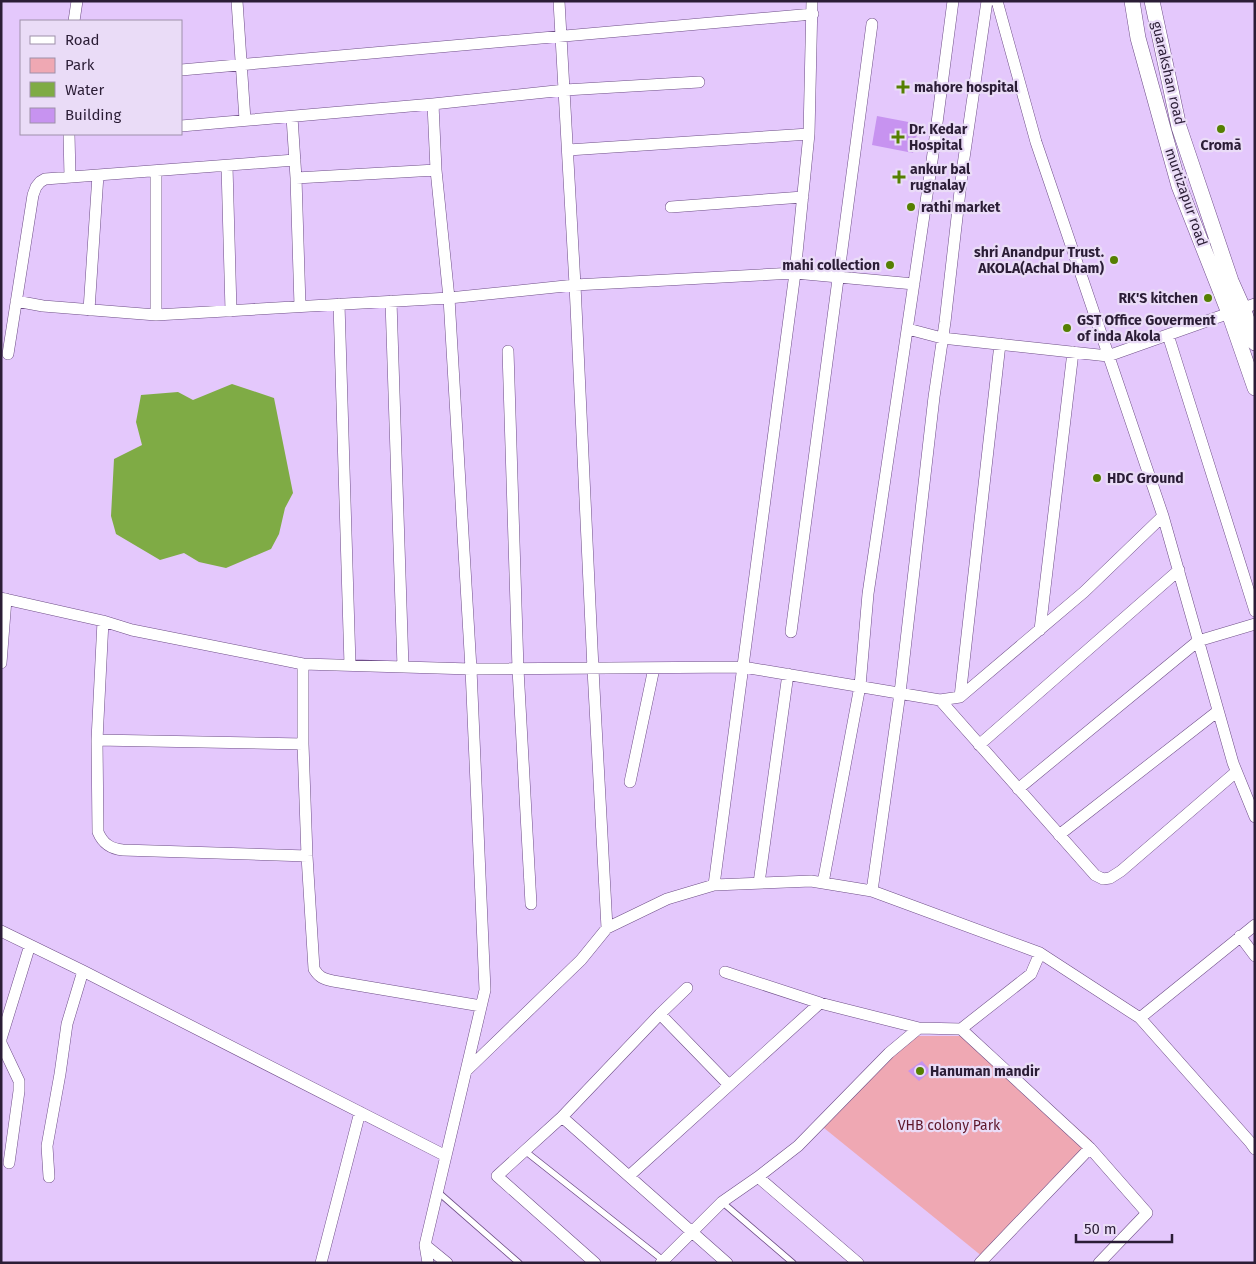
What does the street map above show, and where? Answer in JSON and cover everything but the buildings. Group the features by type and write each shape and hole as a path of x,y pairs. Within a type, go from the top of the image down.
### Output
{"street":[{"path":"74,20 77,1"},
{"path":"237,1 245,120"},
{"path":"558,1 568,150 607,928"},
{"path":"714,885 795,273 809,134 812,1"},
{"path":"823,883 860,686 868,594 908,329 953,1"},
{"path":"872,891 900,693 963,165 988,1"},
{"path":"997,1 1036,142 1163,516 1236,772 1255,817"},
{"name":"murtizapur road","path":"1132,1 1138,38 1179,186 1242,308 1255,388"},
{"name":"guarakshan road","path":"1152,1 1180,127 1231,281 1255,343"},
{"path":"182,70 813,14"},
{"path":"791,632 872,24"},
{"path":"182,126 433,104 564,90 699,82"},
{"path":"428,1263 425,1245 485,990 471,670 449,298 436,170 433,104"},
{"path":"292,117 300,306"},
{"path":"568,150 809,134"},
{"path":"70,177 72,135"},
{"path":"8,354 33,195 40,182 45,179 295,160"},
{"path":"227,166 231,311"},
{"path":"296,178 436,170"},
{"path":"156,171 156,315"},
{"path":"89,310 98,175"},
{"path":"671,207 803,197"},
{"path":"16,301 42,306 156,315 449,298 575,285 795,273 914,284"},
{"path":"391,301 403,667"},
{"path":"339,304 350,665"},
{"path":"908,329 942,338 1108,356 1242,308"},
{"path":"1168,335 1255,611"},
{"path":"960,697 1000,344"},
{"path":"508,351 518,669 532,904"},
{"path":"1040,630 1074,352"},
{"path":"1,663 4,599 132,630 303,664 471,670 743,667 940,700 960,697 1084,592 1163,516"},
{"path":"979,745 1179,570"},
{"path":"103,622 97,740 98,832 106,845 123,850 307,856"},
{"path":"1018,789 1198,641 1255,624"},
{"path":"303,664 303,744 307,856 314,969 319,976 326,980 481,1006"},
{"path":"630,782 654,668"},
{"path":"759,883 788,674"},
{"path":"940,700 1095,875 1103,880 1121,872 1236,772"},
{"path":"1059,835 1218,711"},
{"path":"97,740 303,744"},
{"path":"466,1071 581,960 607,928 667,898 714,885 811,881 872,891 1040,953 1140,1018 1255,1149"},
{"path":"1140,1018 1255,925"},
{"path":"1,931 446,1156"},
{"path":"1240,936 1255,956"},
{"path":"9,1163 19,1081 1,1039 30,945"},
{"path":"725,972 820,1002 919,1028 962,1029 1031,974 1040,953"},
{"path":"49,1177 47,1146 67,1024 83,971"},
{"path":"595,1263 497,1176 562,1117 687,988"},
{"path":"629,1176 820,1002"},
{"path":"660,1014 729,1085"},
{"path":"663,1262 722,1202 798,1146 889,1053 919,1028"},
{"path":"962,1029 1090,1148 1147,1213 1098,1263"},
{"path":"321,1263 360,1112"},
{"path":"562,1117 727,1263"},
{"path":"980,1263 1090,1148"},
{"path":"758,1177 858,1263"},
{"path":"425,1245 446,1263"}],"lane":[{"path":"525,1151 663,1262"},
{"path":"438,1192 518,1263"},
{"path":"722,1202 793,1263"}],"green space":[{"name":"VHB colony Park","path":"909,1036 970,1036 1092,1141 983,1257 824,1128 824,1119"}],"water":[{"path":"232,384 274,398 293,493 285,508 279,534 271,549 226,568 199,562 184,553 160,560 116,534 111,516 114,459 142,445 136,422 141,395 178,392 193,400"}],"place":[{"name":"mahore hospital","path":"903,87"},
{"name":"Cromā","path":"1221,129"},
{"name":"Dr. Kedar Hospital","path":"898,137"},
{"name":"ankur bal rugnalay","path":"899,177"},
{"name":"rathi market","path":"911,207"},
{"name":"shri Anandpur Trust. AKOLA(Achal Dham)","path":"1114,260"},
{"name":"mahi collection","path":"890,265"},
{"name":"RK'S kitchen","path":"1208,298"},
{"name":"GST Office Goverment of inda Akola","path":"1067,328"},
{"name":"HDC Ground","path":"1097,478"},
{"name":"Hanuman mandir","path":"920,1071"}]}
